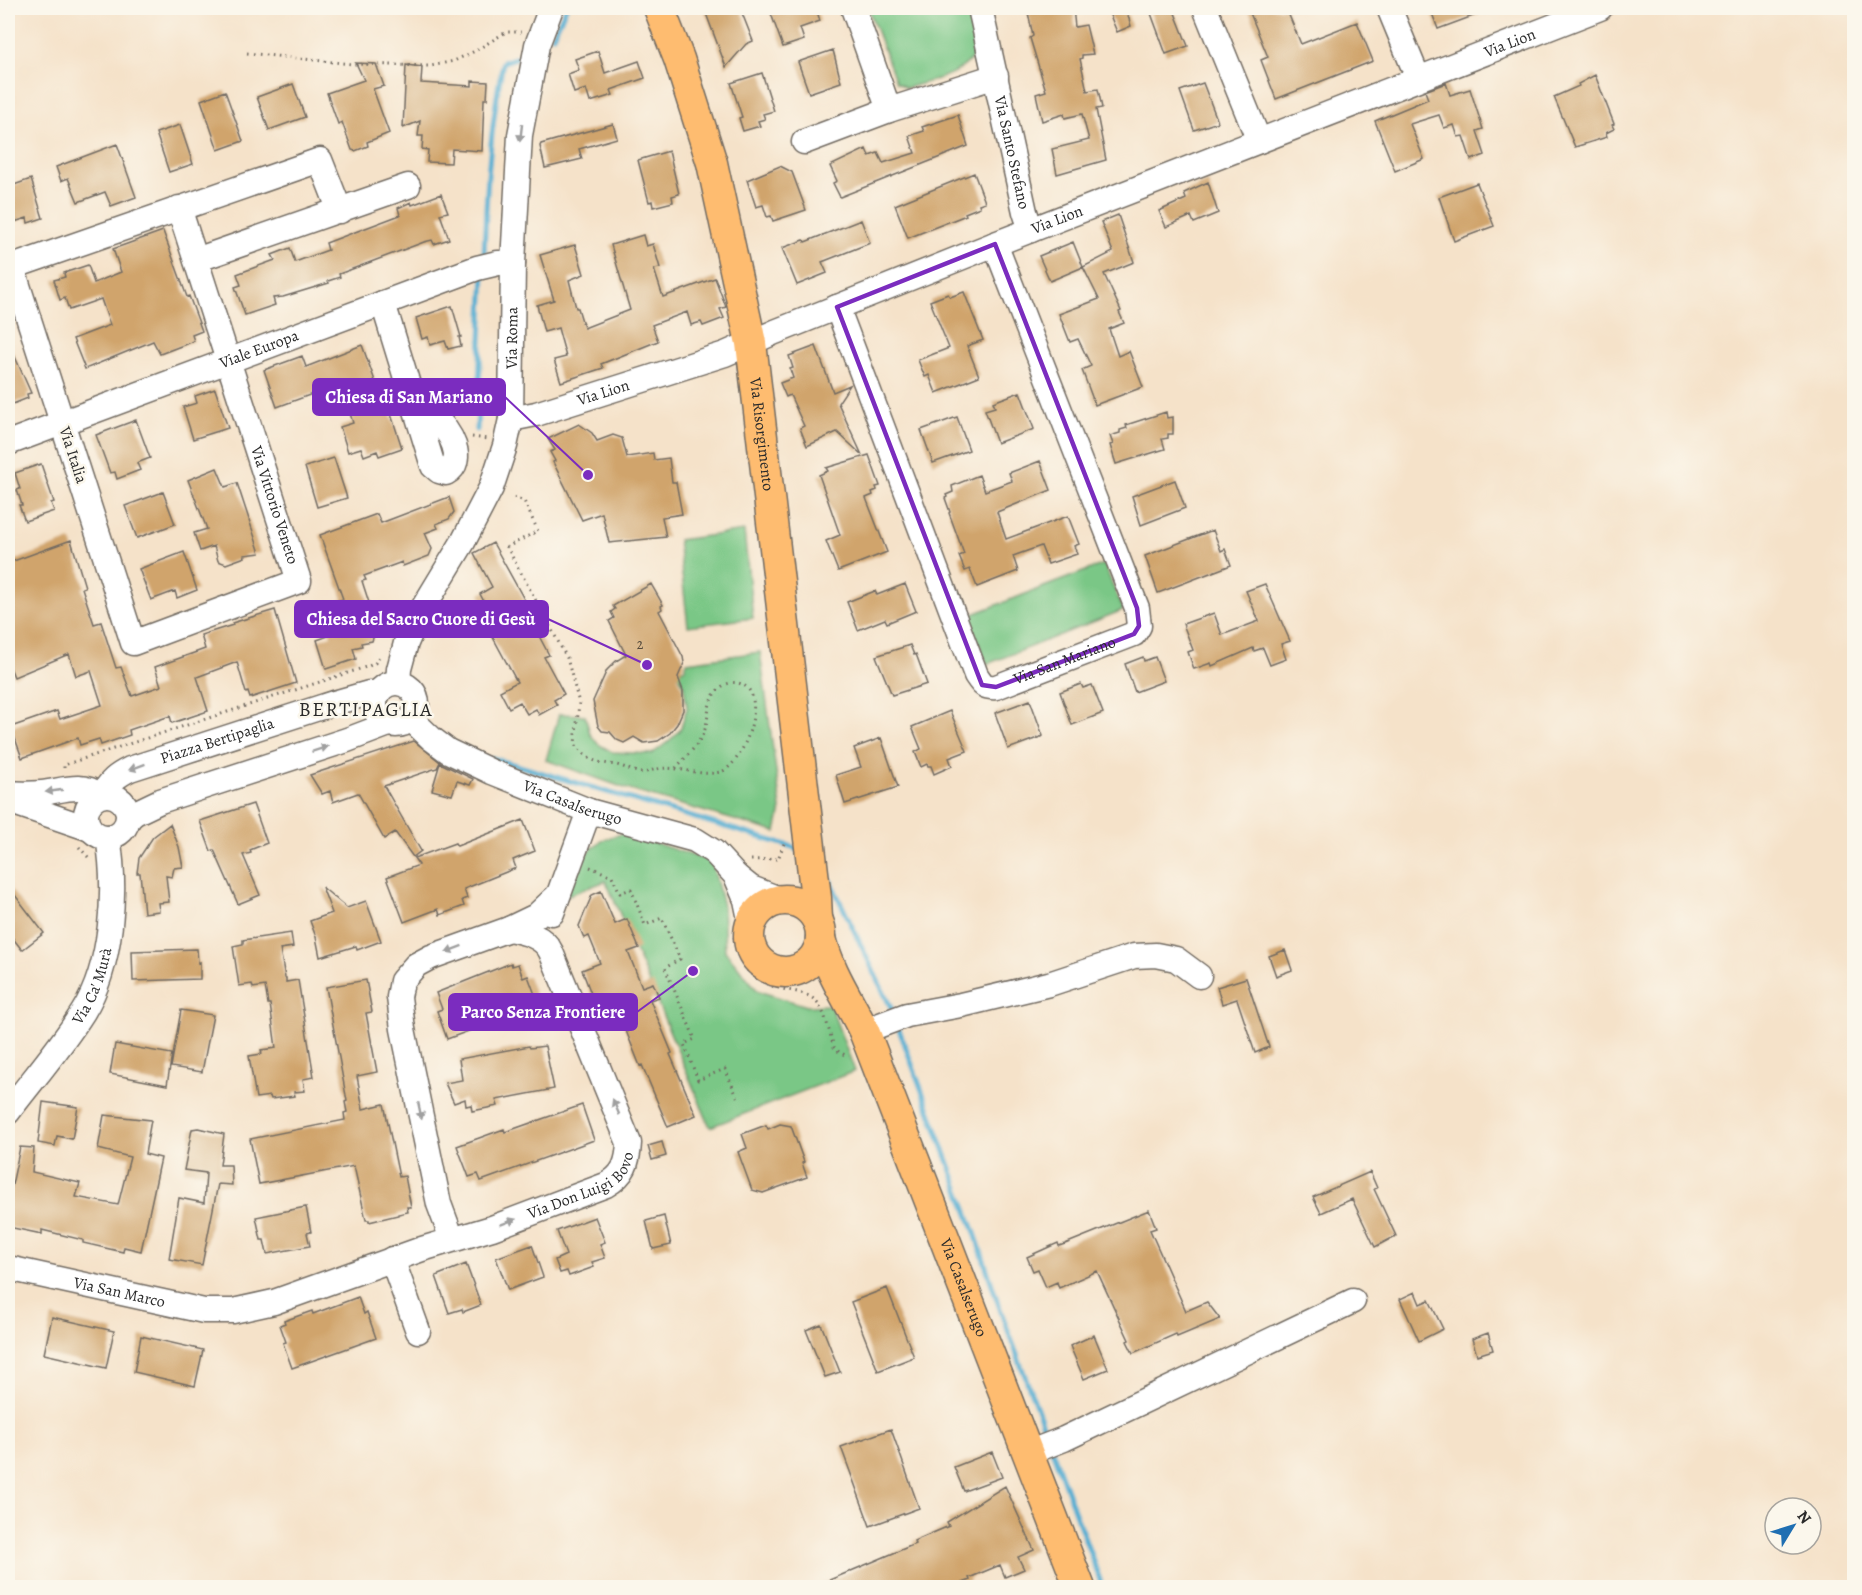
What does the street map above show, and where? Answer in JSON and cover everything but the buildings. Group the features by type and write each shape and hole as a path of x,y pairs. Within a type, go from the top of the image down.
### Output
{"main road":[{"name":"Via Risorgimento","path":"659,8 679,59 712,163 751,343 819,928 826,958 842,990"},
{"path":"812,870 802,889 785,900 763,908 743,926 760,962 768,968 778,971 810,971 842,990"},
{"path":"785,900 802,904 819,928 814,957 798,970"},
{"name":"Via Casalserugo","path":"842,990 886,1023 1080,1587"}],"street":[{"name":"Via Roma","path":"388,688 399,669 406,643 417,618 463,542 491,488 505,446 511,419 496,264 530,75 539,40 551,8"},
{"path":"853,8 889,110"},
{"name":"Via Santo Stefano","path":"980,8 1025,212 1031,230"},
{"path":"1205,8 1259,141"},
{"path":"1389,8 1418,78"},
{"name":"Via Lion","path":"511,419 536,414 725,354 995,244 1600,8"},
{"name":"Via Santo Stefano","path":"804,142 889,110 996,76"},
{"path":"179,208 320,160 340,211"},
{"path":"196,260 408,186"},
{"name":"Via Vittorio Veneto","path":"133,643 299,581 179,208"},
{"name":"Via Italia","path":"133,643 12,267 179,208"},
{"name":"Via San Mariano","path":"837,307 982,685 988,688 996,687 1134,634 1139,626 1137,608 995,244"},
{"name":"Viale Europa","path":"8,443 383,303 496,264"},
{"path":"383,303 417,411"},
{"path":"8,799 90,836 121,832 128,819 135,813 160,801 400,721 417,709 417,697 409,687 388,688 375,700 380,717 400,721"},
{"name":"Piazza Bertipaglia","path":"90,836 85,813 92,800 101,795 112,781 130,769 334,703 388,688"},
{"name":"Via Casalserugo","path":"400,721 448,751 492,772 590,811 694,840 742,868 751,888 785,900"},
{"path":"8,793 41,793 81,788 92,790 101,795 113,795 120,799 125,804 128,819"},
{"name":"Via Don Luigi Bovo","path":"233,1311 274,1302 392,1259 492,1228 616,1180 628,1161 629,1143 548,945 556,897 590,811"},
{"name":"Via Ca' Murà","path":"8,1112 83,1011 98,979 108,935 112,885 90,836"},
{"name":"Via Casalserugo","path":"742,868 746,900 743,926"},
{"name":"Via Don Luigi Bovo","path":"452,1239 439,1204 403,1029 399,997 402,981 416,965 431,957 509,929 536,916 556,897"},
{"path":"509,929 524,932 548,945"},
{"path":"886,1023 1049,984 1134,956 1156,955 1176,959 1199,976"},
{"path":"392,1259 418,1332"},
{"name":"Via San Marco","path":"8,1268 204,1311 233,1311"},
{"path":"1034,1451 1064,1439 1356,1300"}],"path":[{"path":"247,53 352,64 431,66 454,61 506,32 534,32 539,40"},
{"path":"514,497 524,501 538,531 507,547 567,658 579,703 575,744 583,754 602,765 616,765 641,773 659,768 675,770 701,773 722,772 740,753 752,724 755,709 746,685 736,682 722,686 712,696 705,729 696,746 675,770"},
{"path":"64,765 369,666 375,663 381,653"},
{"path":"90,836 92,863"},
{"path":"742,868 774,860 780,856"},
{"path":"581,863 612,876 620,893 631,889 645,925 662,918 680,959 665,968 695,1040 684,1044 698,1080 725,1069 739,1101"},
{"path":"743,926 737,952 741,963 752,977 769,985 810,997 819,1004 834,1047 848,1056"}],"highlighted area":[{"path":"995,244 1137,608 1139,626 1134,634 996,687 982,685 837,307"}],"green space":[{"path":"868,8 967,8 975,39 975,50 965,65 957,71 936,80 906,88 896,82"},
{"path":"744,531 753,618 688,626 678,540"},
{"path":"1104,564 1123,610 987,664 968,616"},
{"path":"760,652 781,809 776,832 630,790 546,760 559,714 585,715 590,734 598,744 612,752 652,754 680,730 687,708 684,687 678,672 685,668 687,662"},
{"path":"622,834 712,862 723,906 725,951 758,991 807,1006 830,1005 855,1071 710,1127 606,881 566,896 585,856 600,842"}],"waterway":[{"path":"553,36 566,8"},
{"path":"484,260 489,160 503,62 528,54"},
{"path":"477,430 484,272"},
{"path":"492,758 793,847 800,852"},
{"path":"826,872 893,1012"},
{"path":"897,1024 1048,1438"},
{"path":"1052,1450 1103,1588"}],"place":[{"name":"Chiesa di San Mariano","path":"588,475"},
{"name":"Chiesa del Sacro Cuore di Gesù","path":"647,665"},
{"name":"Parco Senza Frontiere","path":"693,971"}],"district":[{"name":"BERTIPAGLIA","path":"366,709"}]}
